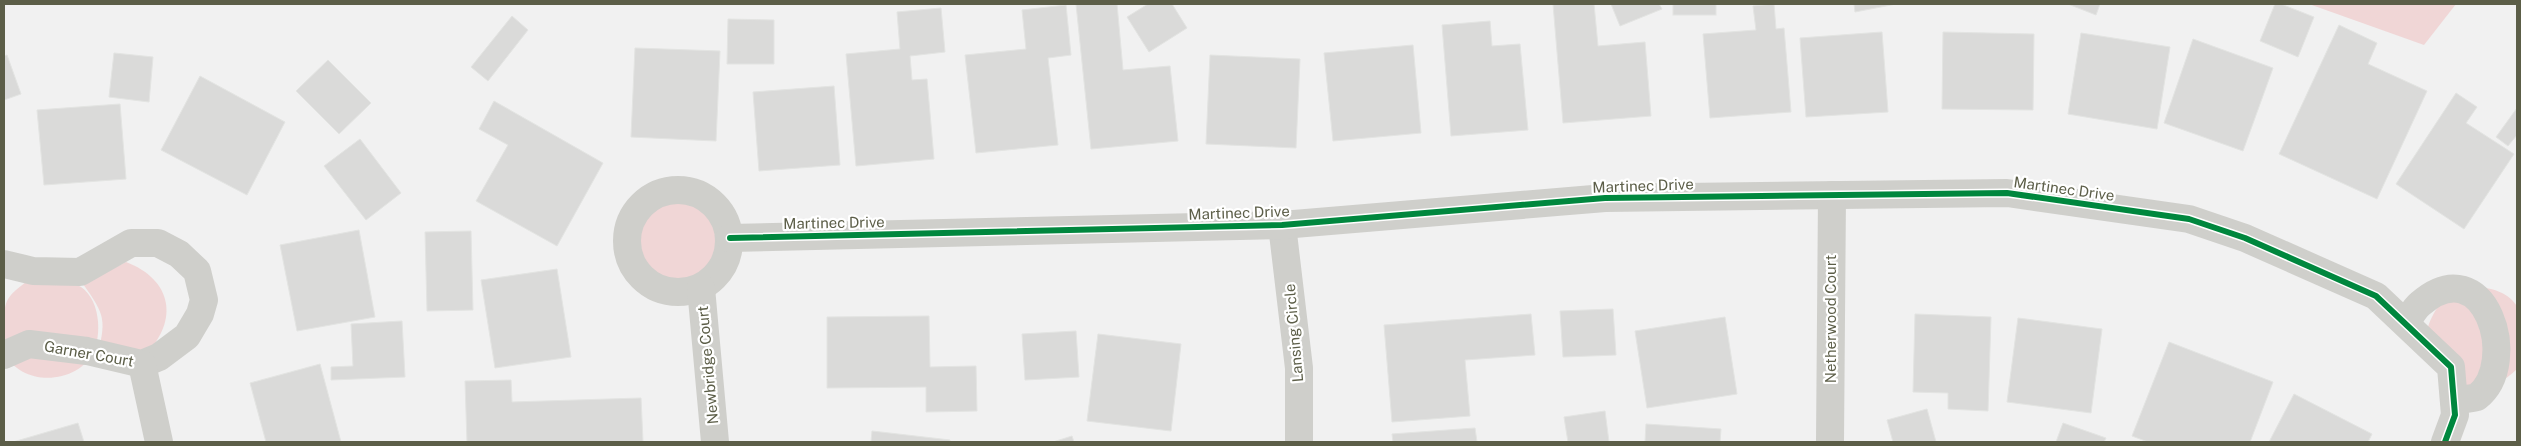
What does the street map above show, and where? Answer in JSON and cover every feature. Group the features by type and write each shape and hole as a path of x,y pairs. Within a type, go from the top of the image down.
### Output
{"street":[{"path":"676,189 695,192 713,202 725,218 730,238 728,258 717,275 701,288 681,293 661,290 644,280 631,263 626,243 629,224 639,206 656,194 676,189"},
{"name":"Martinec Drive","path":"730,238 1282,225 1605,198 2007,193 2189,220 2245,238 2376,296 2451,368 2454,400"},
{"name":"Netherwood Court","path":"1830,442 1832,195"},
{"name":"Lansing Circle","path":"1282,225 1299,368 1299,442"},
{"name":"Garner Court","path":"4,264 33,271 80,272 131,243 158,243 179,254 197,271 204,300 200,314 187,336 159,357 142,364 86,351 29,344 4,355"},
{"name":"Newbridge Court","path":"701,288 715,442"},
{"path":"2406,323 2419,305 2438,293 2459,289 2480,294 2499,307 2510,326 2514,347 2509,368 2495,386 2476,397 2454,400 2455,415 2445,442"},
{"path":"142,364 159,442"}],"shaded area":[{"path":"2309,4 2456,4 2424,45"},
{"path":"682,192 701,195 718,206 729,223 732,242 729,261 718,278 701,289 682,292 663,289 646,278 635,261 632,242 635,223 646,206 663,195"},
{"path":"126,262 141,269 161,289 166,301 164,327 157,341 146,354 97,358 102,335 102,319 100,311 83,284"},
{"path":"26,282 72,283 81,287 93,302 98,322 97,342 94,351 76,371 63,376 49,378 36,376 23,372 12,364 4,352 6,305 10,296"},
{"path":"2470,287 2496,290 2508,296 2517,306 2517,369 2504,380 2490,386 2475,387 2458,384 2427,330 2434,313 2442,302"}],"building":[{"path":"1076,4 1117,4 1123,70 1170,66 1178,141 1091,149"},
{"path":"1148,4 1172,4 1187,28 1149,52 1127,17"},
{"path":"1553,4 1594,4 1598,46 1645,42 1651,116 1563,123"},
{"path":"1611,4 1659,4 1662,9 1620,26"},
{"path":"1673,4 1716,4 1716,15 1673,15"},
{"path":"1774,4 1776,29 1784,28 1791,112 1710,118 1703,34 1756,30 1753,6"},
{"path":"1854,4 1896,4 1855,12"},
{"path":"2068,4 2100,4 2096,15"},
{"path":"2275,4 2281,4 2314,17 2298,57 2260,41"},
{"path":"1066,5 1071,55 1048,58 1058,145 976,153 965,55 1026,49 1022,10"},
{"path":"941,8 945,52 910,56 912,80 927,79 934,159 856,166 846,54 900,49 897,12"},
{"path":"512,16 528,30 488,81 471,67"},
{"path":"728,19 774,20 774,64 727,64"},
{"path":"1490,21 1492,46 1520,44 1528,130 1451,136 1442,25"},
{"path":"2339,25 2377,43 2368,64 2427,91 2377,199 2279,154"},
{"path":"1882,32 1888,112 1806,117 1800,38"},
{"path":"1943,32 2034,34 2033,110 1942,109"},
{"path":"2081,33 2170,47 2157,129 2068,114"},
{"path":"2193,39 2273,68 2243,151 2164,123"},
{"path":"1413,45 1421,133 1333,141 1324,53"},
{"path":"635,48 720,51 716,141 631,137"},
{"path":"114,53 153,57 149,102 109,97"},
{"path":"7,55 21,94 4,100 4,56"},
{"path":"1210,55 1300,59 1296,148 1206,144"},
{"path":"328,60 371,103 339,134 296,91"},
{"path":"200,76 285,122 247,195 161,150"},
{"path":"834,86 840,165 759,171 753,92"},
{"path":"2456,93 2477,107 2466,123 2514,154 2464,229 2396,184"},
{"path":"494,101 603,163 557,246 476,201 508,145 479,129"},
{"path":"120,104 126,179 44,185 37,110"},
{"path":"2517,108 2517,135 2508,146 2496,137"},
{"path":"360,139 401,193 366,220 324,166"},
{"path":"359,230 375,317 297,331 280,245"},
{"path":"471,231 473,310 427,311 425,232"},
{"path":"557,269 571,357 495,368 481,280"},
{"path":"1613,309 1616,355 1563,357 1560,311"},
{"path":"1531,314 1535,355 1465,360 1470,416 1392,422 1384,325"},
{"path":"1915,314 1991,317 1988,411 1948,409 1948,393 1913,392"},
{"path":"929,316 930,367 976,366 977,411 926,412 926,387 827,388 827,317"},
{"path":"1725,317 1737,394 1647,408 1635,331"},
{"path":"2018,318 2102,329 2091,413 2007,402"},
{"path":"402,321 405,377 331,380 331,367 353,366 351,324"},
{"path":"1076,331 1079,377 1025,380 1022,334"},
{"path":"1098,334 1181,344 1171,431 1087,421"},
{"path":"2169,342 2273,382 2250,442 2148,442 2132,436"},
{"path":"320,364 341,442 266,442 250,383"},
{"path":"511,380 512,402 641,398 643,442 467,442 465,381"},
{"path":"2294,394 2372,434 2368,442 2269,442"},
{"path":"1927,409 1936,442 1893,442 1887,420"},
{"path":"1605,411 1609,442 1568,442 1564,417"},
{"path":"78,423 84,442 13,442"},
{"path":"2063,423 2106,438 2104,442 2056,442"},
{"path":"1646,424 1721,429 1720,442 1645,442"},
{"path":"1475,428 1477,442 1393,442 1392,434"},
{"path":"872,431 950,440 950,442 871,442"},
{"path":"1072,436 1074,442 1053,442"}],"cycle path":[{"path":"730,238 1282,225 1605,198 2007,193 2189,219 2245,238 2376,296 2451,367 2455,415 2445,442"}]}
